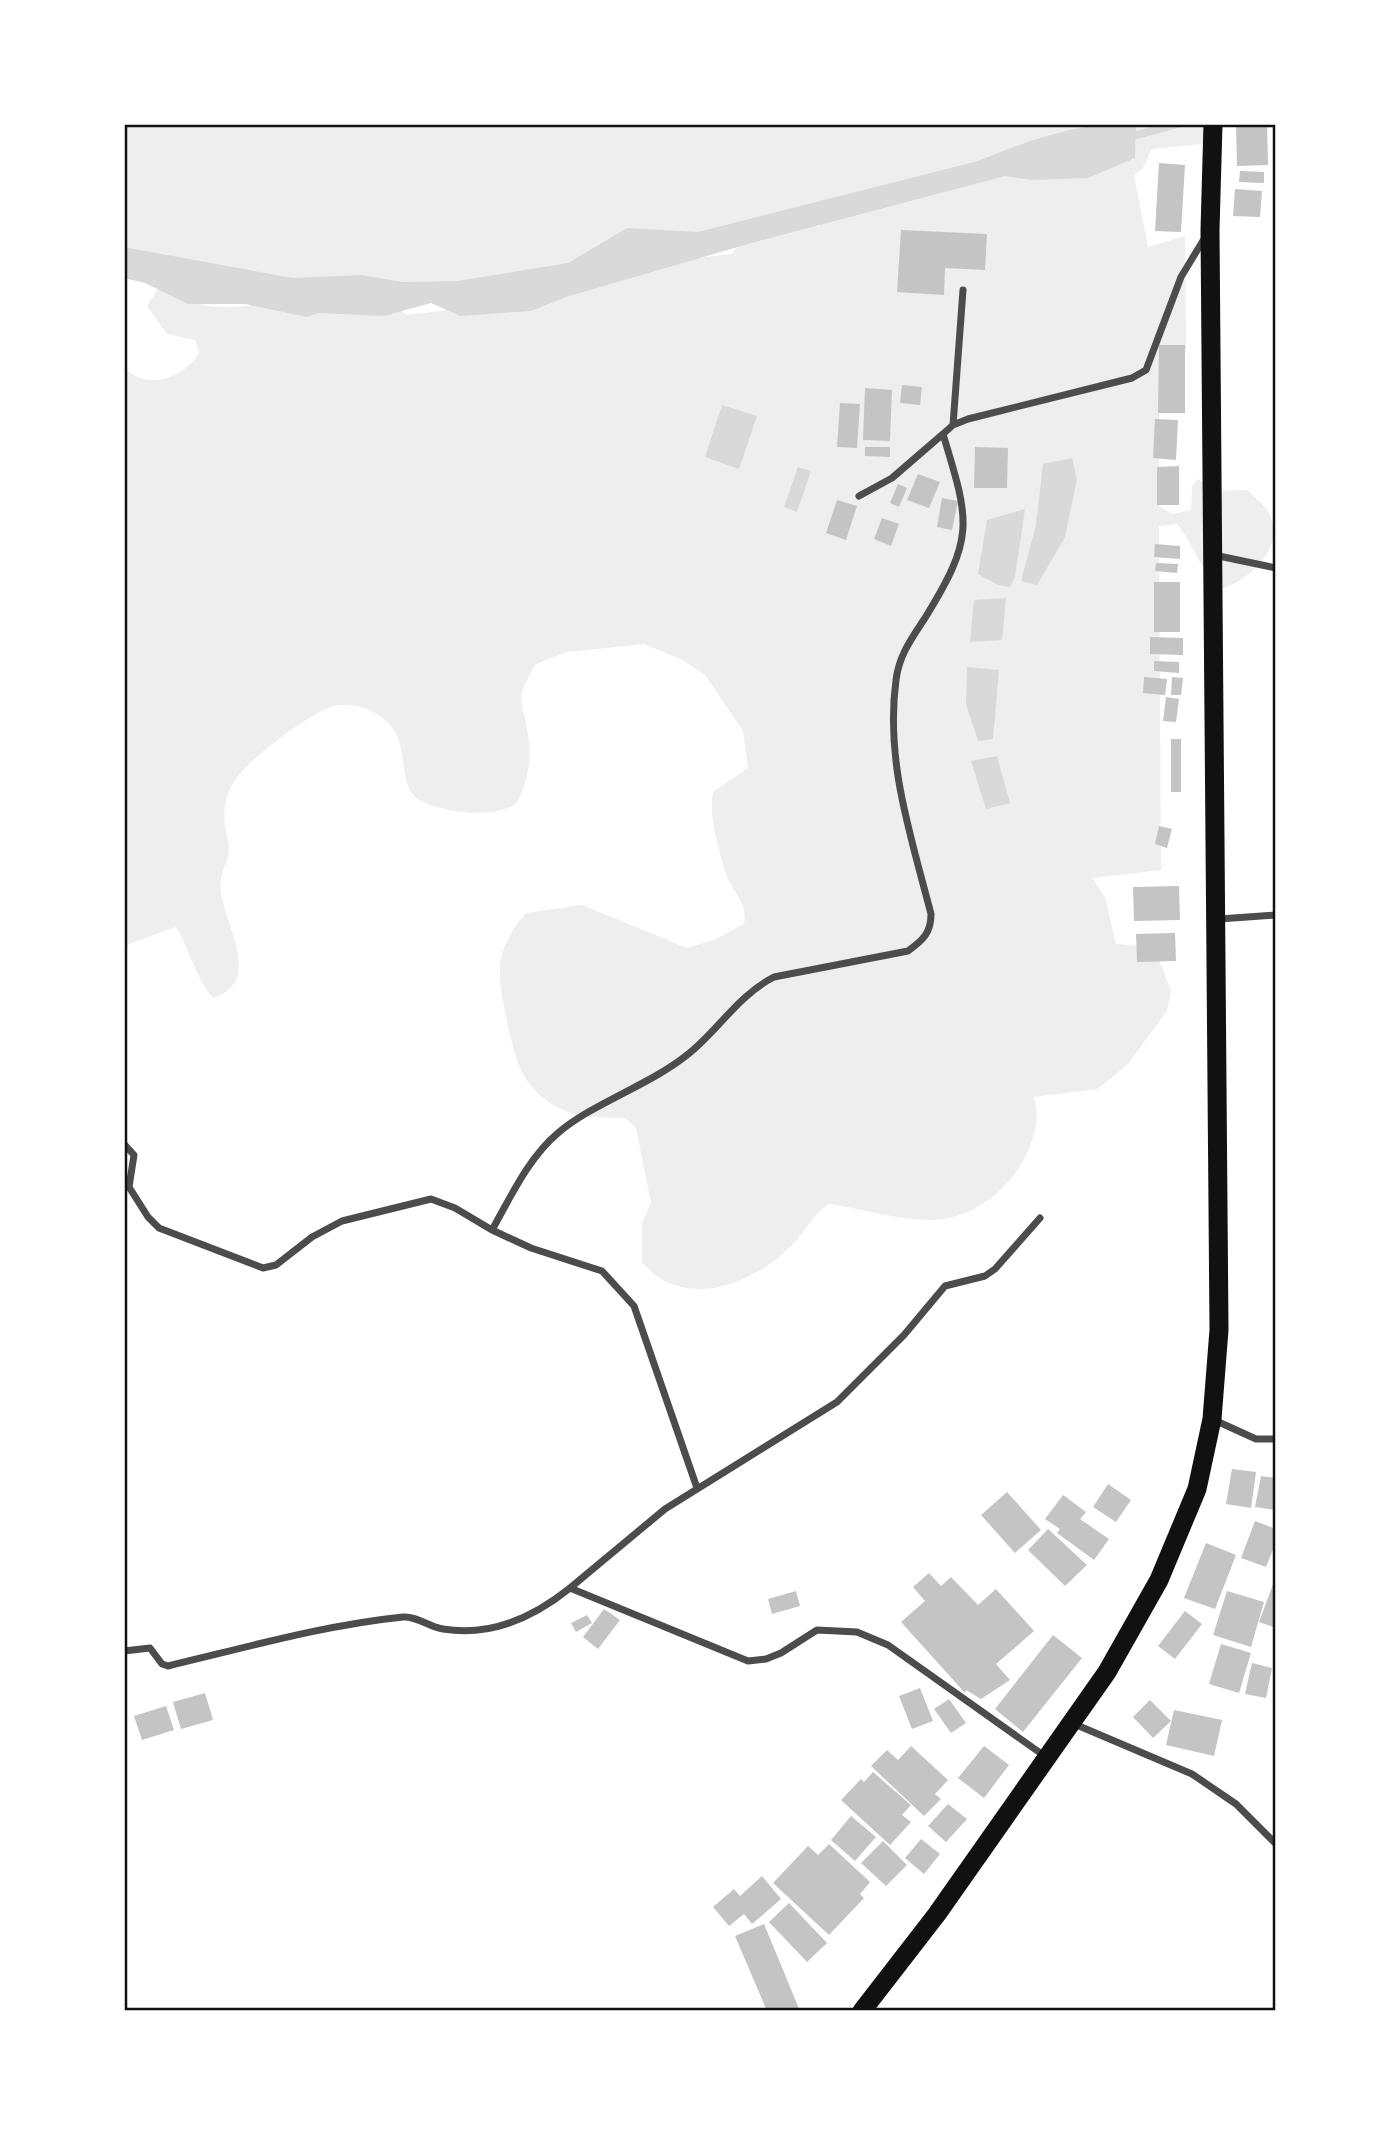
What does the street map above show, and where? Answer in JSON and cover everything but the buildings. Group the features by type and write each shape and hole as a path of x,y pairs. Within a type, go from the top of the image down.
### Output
{"highway":[{"path":"862,2011 937,1914 1107,1672 1159,1580 1197,1489 1212,1419 1219,1330 1210,230 1213,124"}],"street":[{"path":"859,496 892,478 953,425 1132,378 1146,370 1181,277 1210,230"},
{"path":"953,425 963,290"},
{"path":"492,1230 543,1146 559,1131 673,1066 710,1037 743,996 758,985 774,978 908,951 922,940 931,928 931,914 899,787 892,747 896,680 901,655 952,573 962,542 965,519 943,434"},
{"path":"1213,555 1276,568"},
{"path":"1214,919 1276,915"},
{"path":"124,1144 134,1155 129,1187 148,1217 159,1228 263,1268 276,1265 312,1237 342,1221 431,1199 550,1255 602,1271 625,1294 638,1315 697,1488"},
{"path":"124,1651 150,1648 162,1664 168,1666 320,1632 405,1617 436,1628 480,1630 522,1619 545,1608 665,1509 837,1402 904,1335 945,1286 985,1276 996,1269 1040,1218"},
{"path":"1212,1419 1256,1438 1276,1440"},
{"path":"570,1588 748,1661 766,1660 817,1630 857,1632 888,1645 1047,1757"},
{"path":"1072,1722 1192,1774 1236,1804 1276,1844"}],"shaded area":[{"path":"124,124 1221,124 1214,139 1202,144 1152,149 1143,168 1134,175 1148,247 1185,236 1186,350 1159,370 1159,506 1172,514 1191,510 1192,486 1198,479 1218,491 1247,490 1267,510 1273,523 1273,536 1270,548 1254,569 1244,578 1220,589 1207,574 1177,524 1159,526 1161,870 1092,878 1105,897 1116,944 1154,947 1171,991 1167,1011 1127,1065 1097,1089 1033,1097 1037,1118 1030,1147 1011,1179 988,1200 961,1215 931,1220 830,1204 819,1212 799,1238 781,1255 751,1276 716,1288 680,1287 660,1278 642,1263 642,1223 651,1203 636,1128 625,1118 565,1111 546,1100 527,1081 517,1061 507,1021 500,970 502,954 508,940 526,913 582,905 687,948 716,939 744,924 742,904 726,874 717,844 712,801 713,792 748,768 743,731 705,675 683,660 644,644 567,652 536,664 521,697 529,744 526,781 518,800 510,807 498,811 482,813 447,810 419,799 408,785 402,752 392,727 372,711 338,705 309,718 252,761 238,776 227,798 224,814 229,850 220,887 238,953 236,980 228,990 213,998 202,982 176,927 129,944 124,952 124,367 143,379 164,379 184,369 199,353 195,340 167,334 147,306 159,287 171,288 197,303 214,307 237,307 289,300 313,311 334,306 352,312 395,306 407,315 449,310 505,311 522,298 532,305 555,292 587,286 621,274 680,260 731,254 750,233 805,219 818,227 823,223 807,206 698,234 628,229 569,265 457,283 403,284 361,277 291,280 124,247"},
{"path":"1105,124 1136,124 1135,158 1088,178 1032,180 1005,176 755,242 566,297 531,311 460,316 431,303 384,316 318,313 307,317 246,304 188,304 145,283 124,278 124,247 292,278 361,275 403,282 457,281 568,263 627,228 698,232 978,161 1056,133"},
{"path":"722,405 757,416 739,469 705,457"},
{"path":"1072,458 1077,479 1065,537 1037,585 1021,581 1036,525 1043,464"},
{"path":"798,467 811,471 797,512 784,507"},
{"path":"1025,509 1015,577 1010,587 998,585 978,574 987,520"},
{"path":"1006,598 1002,640 970,642 974,600"},
{"path":"967,667 999,670 993,739 978,741 966,704"},
{"path":"997,756 1010,803 986,809 971,761"}],"waterway":[{"path":"1126,138 1178,124"}]}
